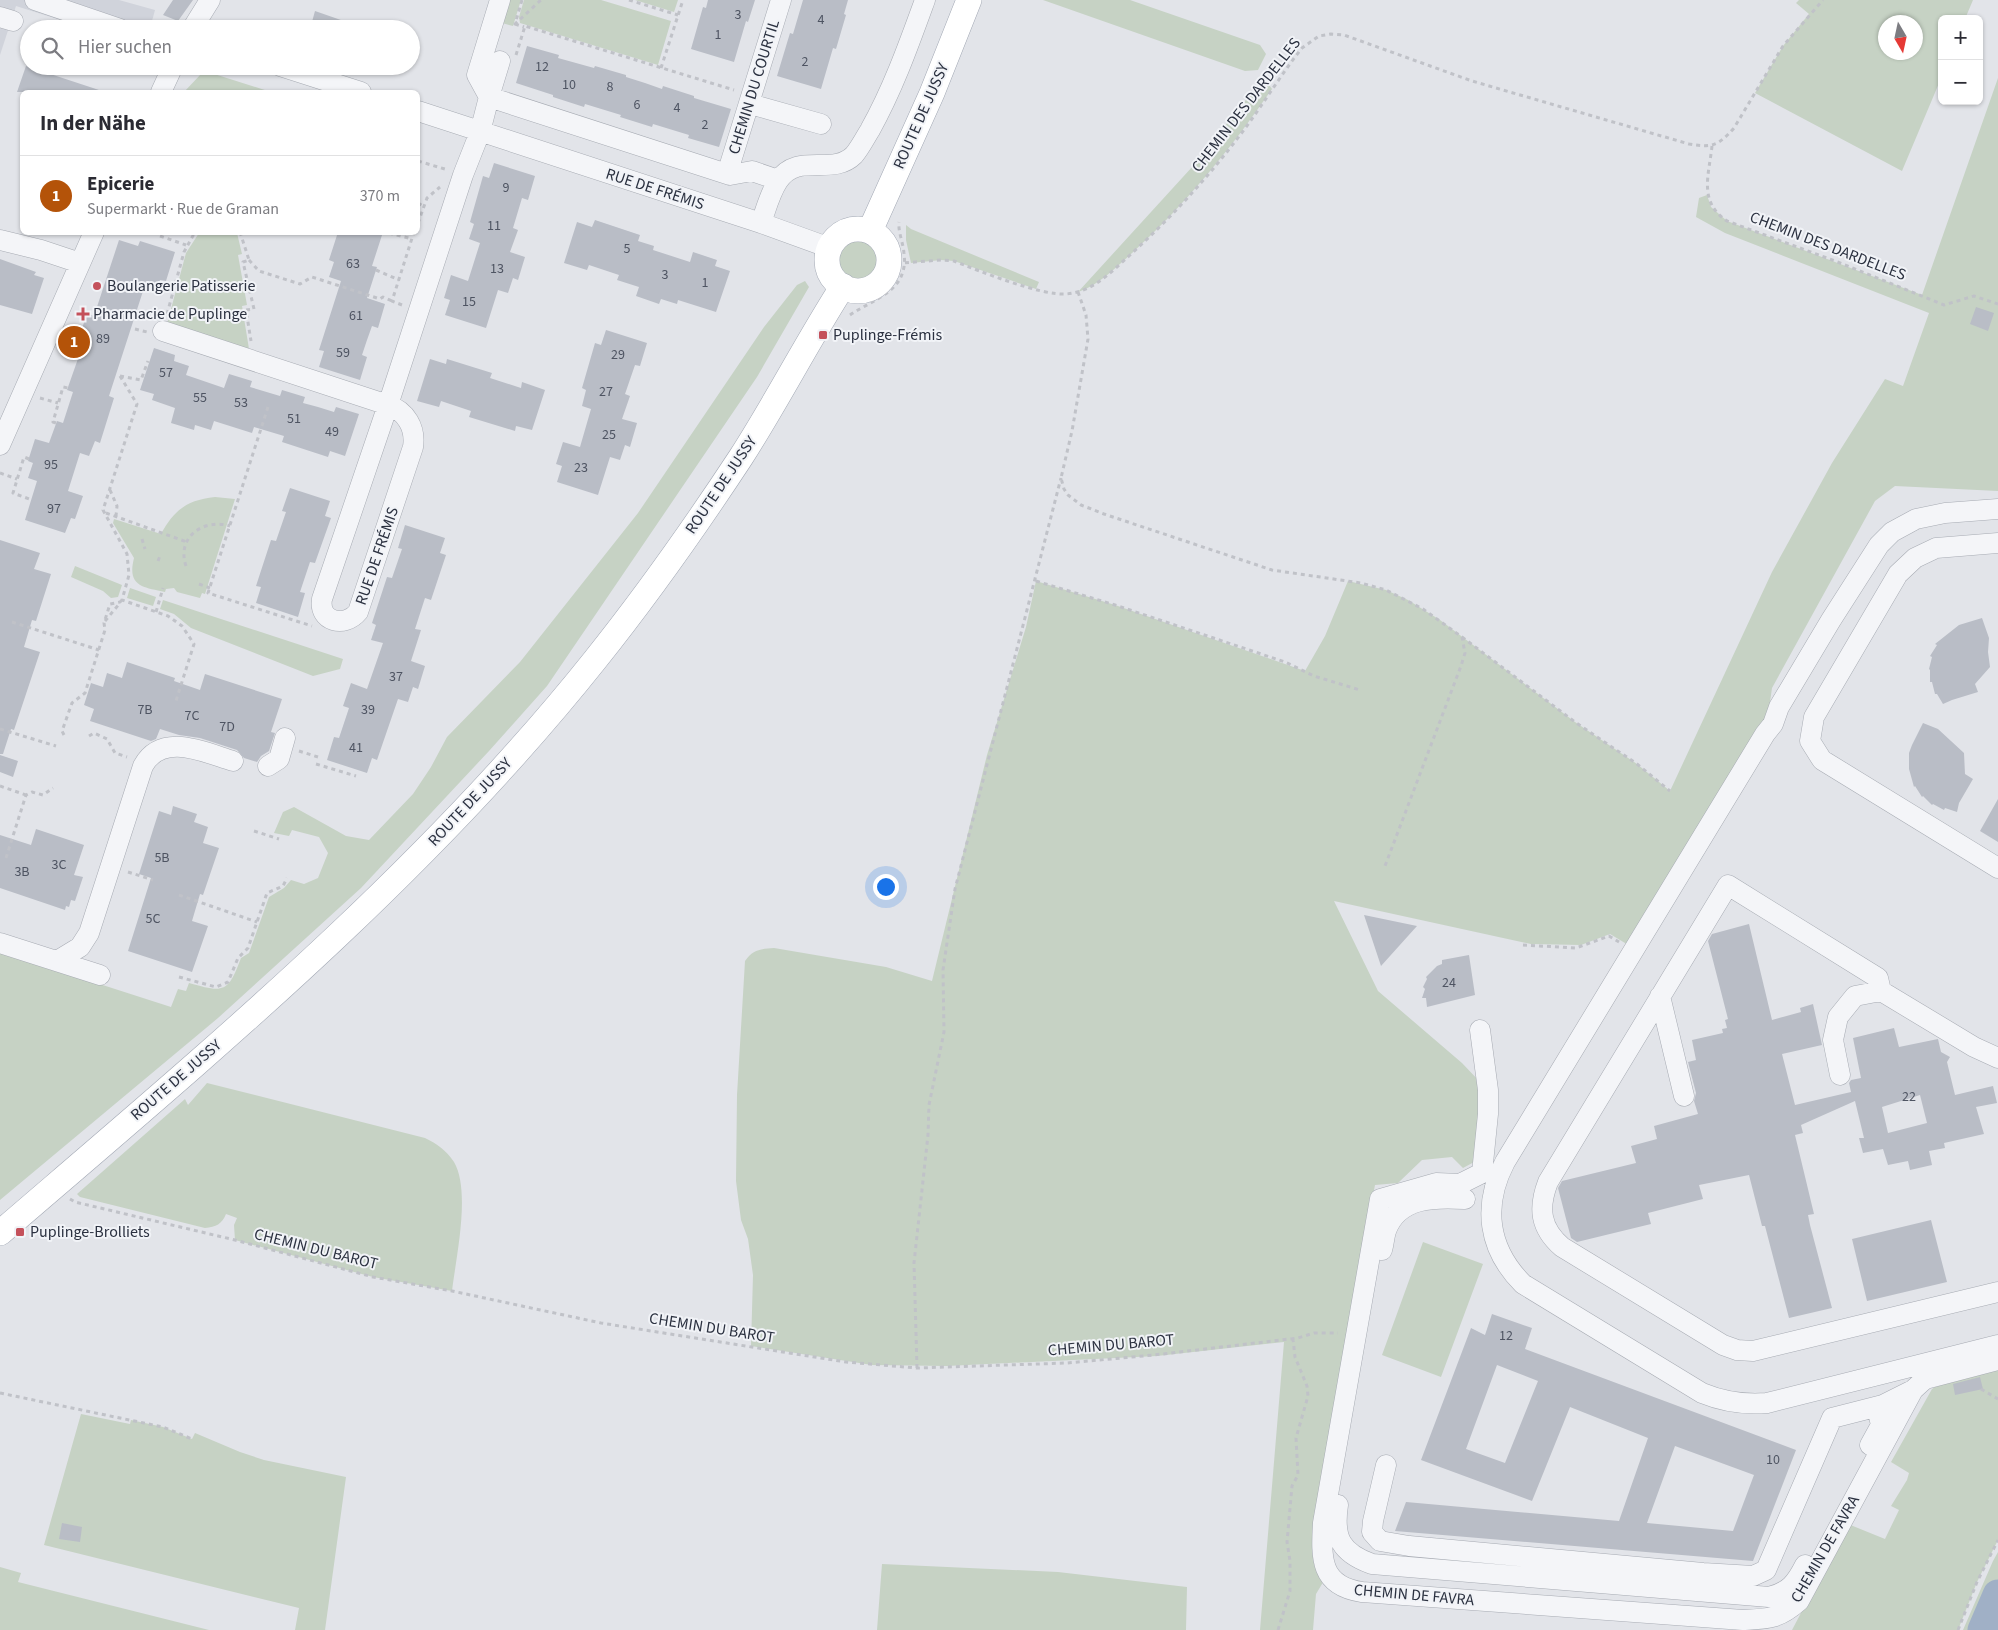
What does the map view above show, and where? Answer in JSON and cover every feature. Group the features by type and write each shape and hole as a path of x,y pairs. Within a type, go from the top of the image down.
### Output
{"main road":[{"name":"ROUTE DE JUSSY","path":"870,231 932,93 969,0"},
{"path":"858,229 870,231 876,234 885,244 897,264 872,287 860,290 843,286 836,281 829,269 830,248 836,238 846,232 858,229"},
{"name":"ROUTE DE JUSSY","path":"0,1233 218,1043 368,907 436,839 530,737 594,661 688,535 756,432 843,286"}],"street":[{"path":"35,0 94,20"},
{"path":"198,20 210,0"},
{"path":"500,0 477,75 489,97 727,174 733,175 752,171 778,180"},
{"name":"CHEMIN DU COURTIL","path":"727,174 781,0"},
{"path":"761,223 778,180 788,171 798,166 813,164 834,165 846,161 855,154 888,93 925,0"},
{"path":"333,620 324,612 322,599 463,175 480,132 489,97 507,62"},
{"path":"161,90 168,75"},
{"path":"308,75 355,90"},
{"path":"751,100 821,124"},
{"name":"RUE DE FRÉMIS","path":"420,112 761,223 830,248"},
{"path":"0,445 93,235"},
{"path":"0,240 41,250 80,263"},
{"name":"RUE DE FRÉMIS","path":"163,331 395,407 406,418 413,432 413,447 358,612 348,620 333,620"},
{"path":"1998,509 1945,513 1916,519 1892,532 1879,545 1831,620 1779,707 1773,724 1765,734 1505,1162 1492,1193 1491,1213 1495,1238 1502,1256 1514,1275 1523,1284 1702,1393 1726,1402 1767,1403 1998,1345"},
{"path":"1998,542 1936,548 1915,558 1898,574 1814,717 1810,740 1822,760 1998,868"},
{"path":"268,766 279,759 285,738"},
{"path":"57,961 80,947 89,934 143,766 148,759 165,748 182,746 233,762"},
{"path":"1881,991 1878,978 1728,885 1548,1182 1542,1197 1541,1209 1546,1226 1552,1239 1562,1247 1722,1345 1745,1351 1998,1292"},
{"path":"0,943 100,975"},
{"path":"1840,1076 1832,1040 1838,1017 1855,996 1881,991 1967,1043 1998,1058"},
{"path":"1660,996 1684,1096"},
{"name":"CHEMIN DE FAVRA","path":"1480,1030 1488,1090 1488,1114 1482,1173 1460,1184 1436,1183 1380,1199 1323,1523 1323,1564 1328,1574 1343,1588 1362,1592 1743,1620 1770,1619 1786,1613 1799,1601 1913,1390 1925,1379 1998,1360"},
{"path":"1465,1199 1428,1198 1410,1204 1395,1215 1386,1231 1336,1520 1336,1532 1345,1549 1356,1558 1372,1564 1490,1574 1769,1597 1781,1594 1799,1576 1881,1425 1877,1407"},
{"path":"1386,1465 1372,1532 1380,1541 1409,1546 1753,1576 1766,1570 1832,1418 1877,1407 1913,1390"}],"path":[{"path":"515,24 522,0"},
{"path":"515,24 541,0"},
{"path":"629,0 678,15"},
{"path":"660,68 683,0"},
{"path":"1712,146 1726,138 1734,128 1783,46 1823,0"},
{"path":"515,24 660,68 751,100"},
{"path":"507,62 524,28"},
{"name":"CHEMIN DES DARDELLES","path":"897,264 941,260 954,261 1046,292 1064,294 1078,292 1091,287 1174,213 1221,159 1302,48 1315,38 1336,34 1358,39 1436,68 1548,104 1689,144 1712,146 1708,202 1715,212 1727,221 1944,304 1974,296 1998,304"},
{"path":"420,162 453,172"},
{"path":"845,320 856,311 890,291 898,281 899,215"},
{"path":"135,329 162,337 186,245 193,235"},
{"path":"241,235 249,260 259,271 300,284 312,277 380,300 383,297 419,311"},
{"path":"398,235 412,240"},
{"path":"392,301 413,235"},
{"path":"160,236 186,245"},
{"path":"249,260 243,262 254,309 246,310 254,361"},
{"path":"376,270 399,280"},
{"path":"917,1368 914,1263 928,1135 929,1105 944,1032 942,970 955,889 1036,581 1072,431 1088,339 1086,315 1078,292"},
{"path":"104,623 121,601 129,576 128,554 103,510 137,404 120,376 141,380 148,361"},
{"path":"56,423 53,422 63,387 68,388"},
{"path":"268,407 208,593 302,624 330,629 333,620"},
{"path":"29,459 24,457 13,493 32,500"},
{"path":"0,473 17,478"},
{"path":"1062,478 1064,489 1074,501 1091,509 1272,570 1375,587 1408,600 1440,620 1575,722 1637,764 1670,791"},
{"path":"110,490 118,506 116,516"},
{"path":"106,513 187,542"},
{"path":"186,566 184,558 187,542 193,534 203,526 214,524 230,526"},
{"path":"142,539 145,549"},
{"path":"158,561 160,556"},
{"path":"1036,581 1084,594 1285,662 1314,676 1360,690"},
{"path":"199,584 210,588"},
{"path":"156,612 163,588"},
{"path":"64,735 62,731 72,703 85,693 105,630 104,623 110,604 121,601 168,616 182,626 194,644 176,704"},
{"path":"12,622 98,650"},
{"path":"1385,866 1461,666 1465,653 1462,637"},
{"path":"0,729 56,746"},
{"path":"88,736 94,733 107,739 112,748"},
{"path":"316,764 356,776"},
{"path":"0,786 26,795 32,792 43,795 53,788"},
{"path":"6,858 26,795"},
{"path":"254,831 280,838"},
{"path":"139,876 154,880"},
{"path":"179,977 216,987 228,982 238,958 248,948 267,893 283,886 286,878"},
{"path":"179,895 257,922"},
{"path":"1523,945 1576,948 1609,936 1621,943"},
{"path":"66,1198 74,1191"},
{"name":"CHEMIN DU BAROT","path":"75,1202 235,1240 373,1277 452,1291 601,1323 846,1362 917,1368 1067,1363 1293,1339 1314,1333 1330,1332 1355,1335"},
{"path":"1278,1630 1290,1590 1290,1561 1287,1542 1292,1486 1298,1476 1296,1438 1308,1396 1307,1386 1295,1357 1293,1339"},
{"path":"1981,1389 1998,1399"},
{"path":"0,1393 163,1427 192,1439"},
{"path":"1958,1630 1977,1582 1998,1540"}],"shaded area":[{"path":"0,0 119,0 155,10 152,20 60,20 16,6 0,55"}],"green space":[{"path":"509,0 521,0 513,26 502,23"},
{"path":"524,0 601,0 671,21 658,65 520,23 519,17"},
{"path":"635,0 678,0 674,12"},
{"path":"1043,0 1130,0 1260,45 1266,54 1258,70 1245,71"},
{"path":"1799,0 1973,0 1967,15 1938,15 1938,86 1902,171 1755,93 1783,46 1809,14 1796,3"},
{"path":"200,75 217,75 265,90 186,90"},
{"path":"1998,78 1998,491 1895,486 1875,501 1772,688 1767,723 1630,946 1610,934 1581,945 1531,944 1334,901 1378,991 1462,1063 1481,1083 1476,1161 1463,1168 1452,1157 1422,1160 1398,1183 1375,1185 1367,1227 1328,1574 1316,1594 1313,1630 1260,1630 1284,1342 1157,1356 947,1366 872,1365 751,1346 753,1275 748,1239 741,1220 736,1181 737,1095 745,961 754,952 761,949 774,948 886,967 932,981 987,755 1026,627 1036,581 1115,605 1305,671 1325,636 1348,581 1386,590 1408,600 1440,620 1575,722 1637,764 1670,791 1772,572 1832,463 1885,379 1903,386 1929,313 1725,233 1696,217 1699,198 1707,195 1711,207 1727,221 1922,295"},
{"path":"1266,81 1272,89 1240,134 1206,176 1170,216 1112,271 1100,281 1078,292 1193,166 1257,86"},
{"path":"906,225 911,229 1039,282 1036,289 954,261 941,260 911,263 906,240"},
{"path":"198,235 237,235 242,254 238,255 247,305 242,306 249,349 167,324 186,253"},
{"path":"858,238 873,244 879,259 873,274 858,280 843,274 837,259 843,244"},
{"path":"805,281 809,287 757,377 547,686 361,888 218,1018 0,1200 0,952 171,1007 178,989 186,991 189,983 217,989 228,984 241,958 249,953 269,897 284,888 291,880 304,884 318,878 328,853 319,837 292,830 289,836 274,833 283,812 294,807 346,836 369,840 413,794 431,767 447,737 520,662 638,513 764,327 797,285"},
{"path":"205,498 235,499 205,594 202,593 200,598 177,592 174,588 166,589 165,592 149,589 138,584 133,574 134,558 113,523 114,519 161,534 171,519 182,508"},
{"path":"75,566 122,585 118,597 111,598 103,591 71,577"},
{"path":"130,588 156,597 153,606 127,598"},
{"path":"163,600 343,659 340,669 313,676 191,628 174,614 160,609"},
{"path":"207,1083 425,1138 441,1148 454,1162 459,1174 461,1190 461,1225 452,1291 373,1277 235,1240 234,1225 237,1218 226,1214 218,1224 205,1228 80,1197 77,1194 185,1099 188,1105"},
{"path":"1423,1242 1483,1264 1441,1377 1382,1355"},
{"path":"1998,1367 1998,1540 1977,1582 1958,1630 1792,1630 1848,1524 1885,1539 1899,1510 1891,1506 1907,1480 1909,1473 1891,1462 1932,1389 1945,1380"},
{"path":"81,1414 130,1424 131,1420 163,1427 192,1439 195,1433 264,1460 346,1477 325,1630 295,1630 299,1608 44,1545"},
{"path":"1998,1552 1998,1630 1963,1630 1993,1561"},
{"path":"882,1564 1058,1572 1187,1587 1186,1630 877,1630"},
{"path":"0,1567 21,1573 18,1582 209,1630 0,1630"}],"building":[{"path":"173,0 193,0 179,20 163,15"},
{"path":"708,0 755,0 748,22 746,21 734,62 691,49 703,7 706,8"},
{"path":"803,0 848,0 844,14 846,15 836,49 833,48 821,89 777,76 790,33 793,34"},
{"path":"315,11 341,20 312,20"},
{"path":"527,46 559,55 558,58 626,75 626,77 662,89 663,86 731,109 719,147 688,138 689,135 653,124 652,127 585,104 584,107 516,83"},
{"path":"23,75 53,75 99,90 20,90 20,92 17,92"},
{"path":"494,163 535,176 528,200 522,198 513,228 518,230 510,252 525,257 518,280 513,278 508,293 498,290 486,328 445,315 450,300 444,298 451,275 468,281 480,243 469,239 474,224 470,222 483,176 489,178"},
{"path":"595,220 640,235 638,241 654,246 653,250 690,262 693,252 717,260 715,266 730,271 716,312 678,300 677,304 661,299 659,304 636,296 639,287 617,280 619,275 589,265 587,270 564,263 577,222 592,227"},
{"path":"337,235 382,235 372,266 377,267 367,298 385,304 378,328 372,326 362,355 367,357 360,380 319,367 324,351 319,350 341,281 329,277 334,262 329,260"},
{"path":"119,240 138,246 140,241 175,252 166,281 160,280 156,292 144,288 109,396 114,398 100,443 95,441 89,456 80,453 68,491 83,496 75,519 71,518 65,533 25,520 37,481 28,478 33,463 28,461 35,439 49,443 57,421 63,423 73,392 67,390 80,353 75,351 87,313 94,316"},
{"path":"0,259 36,272 34,275 44,278 32,314 0,305"},
{"path":"1976,307 1994,313 1988,331 1970,324"},
{"path":"606,330 647,343 640,366 635,365 625,394 630,396 622,419 637,423 630,447 625,445 620,460 610,457 598,495 557,482 562,466 556,464 563,442 580,447 591,409 582,406 586,390 582,388 595,343 601,345"},
{"path":"154,348 175,355 174,361 189,366 186,375 224,388 229,374 252,381 250,387 280,396 282,390 305,397 303,403 334,412 336,407 359,414 345,456 330,451 328,457 282,442 284,436 254,427 252,433 214,421 211,430 195,425 194,430 171,423 175,408 152,400 154,394 140,390"},
{"path":"430,359 446,364 447,359 492,373 490,378 521,388 522,382 545,390 532,430 516,426 515,431 469,417 471,411 441,401 439,407 417,401"},
{"path":"290,488 330,501 325,516 331,518 315,563 310,562 300,592 305,593 298,617 256,603 261,587 256,586 271,540 276,541 286,512 282,511"},
{"path":"405,525 445,538 440,553 446,555 431,600 425,598 415,629 421,630 411,661 425,666 418,689 413,687 408,702 398,699 377,760 372,758 367,773 327,760 334,737 339,738 349,708 343,706 351,683 367,689 383,643 371,640 376,625 372,623 387,577 392,578 402,549 398,548"},
{"path":"0,540 40,553 34,569 51,574 36,621 32,620 24,647 40,652 14,730 11,729 3,754 0,754"},
{"path":"1982,618 1989,638 1990,667 1975,684 1978,692 1943,704 1937,694 1935,694 1932,682 1930,682 1929,669 1932,657 1930,656 1937,645 1935,644 1959,625"},
{"path":"127,662 175,678 174,681 200,690 205,674 282,699 271,732 275,733 269,751 261,756 257,762 244,758 237,750 200,738 179,735 160,729 156,739 151,741 90,721 94,709 84,705 91,683 103,687 107,673 122,678"},
{"path":"1923,723 1938,729 1964,753 1965,774 1973,779 1959,803 1957,812 1945,808 1944,810 1932,805 1914,787 1909,769 1909,753"},
{"path":"0,755 18,761 13,777 0,772"},
{"path":"1998,799 1998,842 1980,831"},
{"path":"173,806 197,814 194,822 208,827 203,843 219,848 203,895 200,894 192,921 208,926 192,972 128,951 151,878 139,874 159,811 171,815"},
{"path":"36,829 84,845 74,875 83,877 75,901 71,900 69,907 66,906 65,910 0,888 0,835 31,845"},
{"path":"1364,915 1417,926 1381,966"},
{"path":"1749,924 1772,1020 1801,1012 1800,1008 1813,1004 1822,1045 1782,1054 1795,1105 1851,1092 1849,1083 1851,1080 1861,1078 1853,1038 1894,1028 1899,1047 1938,1039 1941,1052 1950,1057 1947,1062 1955,1095 1993,1086 1997,1103 1976,1107 1984,1134 1944,1143 1945,1148 1929,1151 1932,1165 1910,1170 1908,1161 1888,1165 1883,1149 1863,1153 1859,1138 1864,1138 1855,1101 1801,1125 1803,1133 1795,1135 1814,1214 1808,1215 1832,1308 1789,1318 1765,1226 1762,1226 1749,1175 1699,1185 1703,1199 1648,1213 1651,1224 1577,1242 1571,1238 1558,1188 1562,1181 1636,1163 1631,1146 1657,1139 1654,1126 1698,1114 1694,1101 1696,1093 1688,1062 1696,1060 1692,1040 1723,1033 1722,1029 1727,1028 1725,1020 1728,1019 1708,941 1712,934","holes":["1920,1095 1927,1123 1888,1133 1882,1107"]},
{"path":"1469,955 1475,995 1427,1007 1426,998 1422,998 1426,977 1437,966 1442,964 1442,960"},
{"path":"1931,1220 1947,1282 1867,1301 1852,1239"},
{"path":"1492,1314 1532,1328 1525,1349 1796,1450 1753,1561 1395,1531 1406,1502 1619,1521 1648,1438 1570,1407 1532,1501 1421,1460 1471,1328 1485,1335","holes":["1497,1365 1538,1381 1505,1463 1466,1449","1675,1446 1754,1475 1733,1531 1647,1523"]},
{"path":"1980,1377 1983,1389 1955,1395 1953,1384"},
{"path":"62,1523 82,1527 80,1542 59,1539"}],"waterway":[{"path":"1983,1630 1998,1595"}],"place":[{"name":"Boulangerie Patisserie","path":"97,286"},
{"name":"Pharmacie de Puplinge","path":"83,314"},
{"name":"Puplinge-Frémis","path":"823,335"},
{"name":"Epicerie","path":"74,342"},
{"name":"Puplinge-Brolliets","path":"20,1232"}]}
